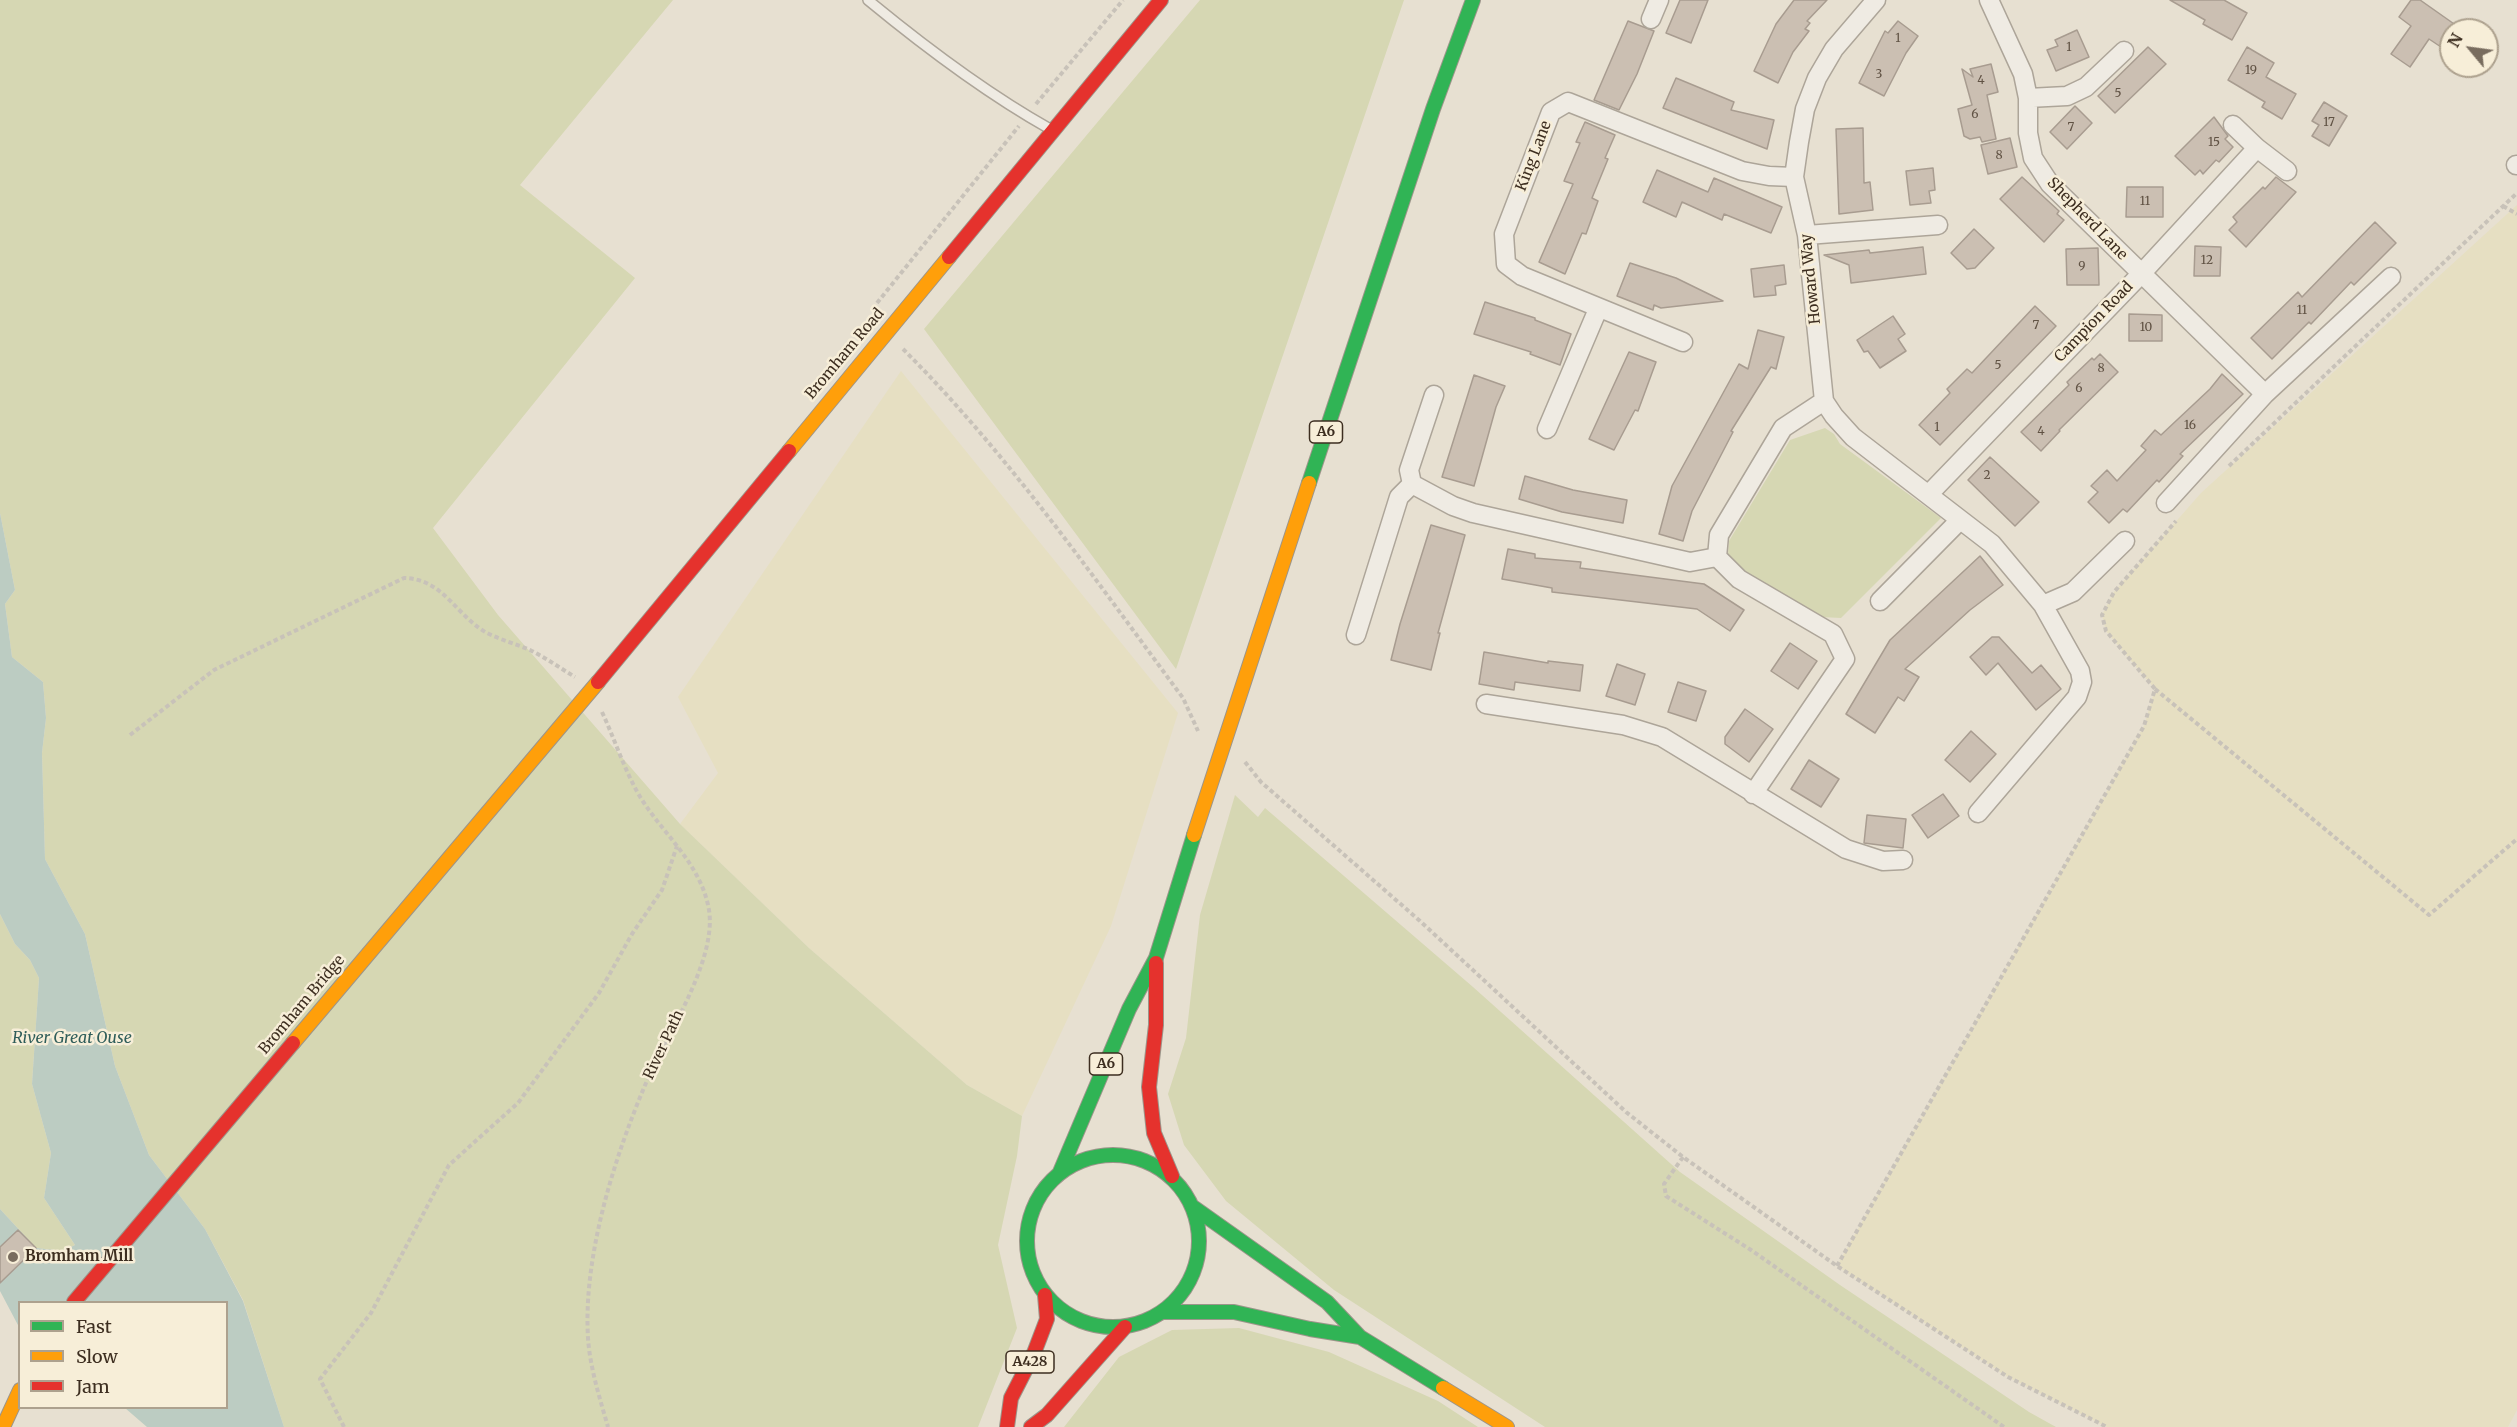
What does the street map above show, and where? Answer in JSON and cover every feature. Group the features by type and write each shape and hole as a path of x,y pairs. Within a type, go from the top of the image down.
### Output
{"main road":[{"name":"Bromham Road","path":"557,730 1161,0"},
{"name":"A6","path":"1060,1172 1129,1009 1156,958 1220,754 1433,109 1473,0"},
{"name":"Bromham Bridge","path":"75,1301 557,730"},
{"name":"A6","path":"1156,958 1156,1025 1149,1087 1154,1132 1172,1176"},
{"path":"1105,1154 1121,1155 1152,1162 1172,1176 1188,1196 1200,1235 1197,1264 1184,1291 1164,1312 1138,1324 1125,1327 1095,1326 1068,1315 1045,1295 1033,1275 1027,1253 1027,1230 1032,1208 1044,1188 1060,1172 1081,1160 1105,1154"},
{"path":"1193,1207 1327,1302 1360,1337 1507,1427"},
{"name":"A428","path":"1007,1427 1011,1398 1034,1353 1047,1319 1045,1295"},
{"path":"1164,1312 1234,1312 1310,1329 1360,1337"},
{"name":"A428","path":"1031,1427 1047,1415 1125,1327"},
{"path":"3,1427 18,1394"}],"street":[{"path":"1651,19 1659,0"},
{"name":"Howard Way","path":"1824,401 1807,235 1794,177 1805,109 1818,78 1834,49 1876,0"},
{"name":"Shepherd Lane","path":"1989,0 2022,74 2028,98 2028,132 2033,158 2050,184 2265,394"},
{"path":"2028,98 2067,96 2086,87 2124,51"},
{"name":"King Lane","path":"1683,342 1522,276 1506,264 1504,234 1551,112 1568,102 1742,171 1769,176 1794,177"},
{"path":"2233,125 2257,148 2287,171"},
{"name":"Campion Road","path":"1929,494 2141,274 2257,148"},
{"path":"1807,235 1938,225"},
{"path":"2166,503 2265,394 2391,277"},
{"path":"1547,429 1598,309"},
{"path":"1434,395 1409,470 1412,484 1453,506 1473,513 1690,561 1717,557"},
{"path":"1753,794 1845,659 1833,634 1738,579 1717,557 1719,535 1783,428 1824,401 1853,437 1929,494 1959,521 1992,544 2043,605 2080,671 2082,682 2077,697 1978,813"},
{"path":"1356,635 1399,497 1412,484"},
{"path":"1880,601 1959,521"},
{"path":"2043,605 2073,592 2125,541"},
{"path":"1486,704 1623,725 1662,737 1846,849 1883,861 1903,860"}],"lane":[{"path":"868,0 911,36 1027,116 1053,130"}],"path":[{"path":"2227,468 2517,193"},
{"path":"2503,206 2517,214"},
{"path":"885,331 955,401 1032,493 1183,698 1201,737"},
{"path":"2177,520 2114,592 2102,615 2106,631 2155,689 2429,915 2517,839"},
{"path":"130,735 214,670 404,579 416,579 441,590 466,617 486,632 531,651 578,679"},
{"path":"1837,1266 2144,726 2155,689"},
{"name":"River Path","path":"592,690 624,768 641,798 696,870 709,911 709,940 701,970 646,1084 601,1215 590,1271 588,1339 608,1427"},
{"path":"1239,760 1245,762 1261,782 1516,1008 1626,1112 1683,1157 1837,1266 2008,1377 2107,1427"},
{"path":"344,1427 320,1379 371,1313 449,1165 518,1103 599,993 632,934 662,890 677,845"},
{"path":"1683,1157 1664,1184 1666,1196 1751,1250 2004,1427"}],"shaded area":[{"path":"2517,205 2517,1410 2508,1427 2107,1427 2008,1377 1837,1266 2144,726 2155,689 2106,631 2102,615 2114,592 2201,493"},
{"path":"901,371 1178,713 1111,926 1022,1116 967,1085 809,948 680,824 718,773 678,697"}],"green space":[{"path":"0,0 673,0 520,185 635,278 433,528 498,615 680,824 809,948 967,1085 1022,1116 1017,1156 998,1245 1017,1328 978,1427 284,1427 243,1300 205,1229 149,1155 115,1066 85,934 45,859 42,753 46,718 43,682 12,657 5,604 15,590 0,513"},
{"path":"1200,0 1404,0 1176,669 924,329"},
{"path":"1825,428 1834,434 1840,444 1941,518 1841,618 1821,617 1808,612 1734,565 1728,554 1729,541 1790,440"},
{"path":"1235,795 1258,817 1265,808 1473,987 1680,1172 1840,1285 2029,1412 2056,1427 1545,1427 1334,1290 1226,1201 1184,1145 1168,1094 1186,1038 1200,915"},
{"path":"0,914 15,944 30,960 39,978 32,1084 51,1153 44,1198 75,1245 63,1251 36,1248 0,1209"},
{"path":"1239,1328 1329,1352 1438,1401 1478,1427 1064,1427 1119,1357 1172,1330"}],"water":[{"name":"River Great Ouse","path":"0,513 15,590 5,604 12,657 43,682 46,718 42,753 45,859 85,934 115,1066 149,1155 205,1229 243,1301 284,1427 147,1427 126,1409 228,1409 228,1301 18,1301 18,1325 0,1291 0,1209 36,1248 63,1251 75,1245 44,1198 51,1153 32,1084 39,978 30,960 15,944 0,914"}],"building":[{"path":"1680,0 1708,0 1691,43 1666,33"},
{"path":"1794,0 1827,0 1807,21 1810,23 1805,29 1809,31 1793,52 1778,83 1754,71 1776,24"},
{"path":"2170,0 2224,0 2247,13 2232,40 2203,24 2205,20"},
{"path":"2411,0 2420,0 2446,18 2439,18 2439,46 2429,39 2410,67 2391,54 2411,26 2399,17"},
{"path":"1628,21 1654,31 1637,74 1619,110 1594,100"},
{"path":"1898,21 1918,36 1906,53 1884,96 1859,83 1885,31 1888,33"},
{"path":"2077,30 2089,57 2056,71 2047,50 2058,46 2055,40"},
{"path":"2148,47 2166,64 2115,113 2098,96"},
{"path":"2247,47 2274,63 2266,77 2296,94 2282,119 2262,107 2265,102 2228,80"},
{"path":"1991,64 1998,92 1987,95 1996,139 1982,142 1980,137 1970,139 1964,136 1958,109 1972,105 1962,69 1973,77 1970,69"},
{"path":"1676,78 1734,102 1731,110 1774,120 1767,149 1663,108"},
{"path":"2324,102 2347,116 2329,146 2312,136 2319,125 2312,121"},
{"path":"2075,106 2092,123 2067,149 2050,132"},
{"path":"2214,117 2228,136 2225,139 2233,147 2203,174 2200,170 2195,175 2175,156"},
{"path":"1585,122 1615,135 1592,198 1598,201 1586,234 1582,233 1565,274 1539,262 1573,184 1564,181 1580,143 1576,142"},
{"path":"1863,128 1864,183 1870,182 1873,210 1839,214 1836,129"},
{"path":"2010,138 2017,167 1988,174 1981,145"},
{"path":"1933,168 1935,190 1929,191 1931,203 1910,205 1906,171"},
{"path":"1657,170 1708,192 1714,178 1782,207 1771,233 1724,214 1722,220 1682,202 1676,217 1643,202"},
{"path":"2022,177 2059,211 2057,214 2064,220 2044,242 2000,199"},
{"path":"2276,177 2296,192 2246,247 2229,230 2237,222 2233,217"},
{"path":"2127,187 2163,187 2163,217 2126,217"},
{"path":"2375,222 2396,243 2354,285 2351,282 2311,324 2309,322 2272,359 2251,338 2298,292 2302,297"},
{"path":"1974,229 1994,248 1975,268 1967,269 1951,253"},
{"path":"2195,246 2221,247 2220,276 2194,276"},
{"path":"1923,247 1926,274 1851,283 1849,265 1824,255 1869,250 1870,253"},
{"path":"2098,248 2099,285 2067,285 2066,249"},
{"path":"1630,263 1676,278 1723,301 1661,308 1654,305 1653,310 1617,296"},
{"path":"1784,265 1786,284 1775,286 1776,295 1754,297 1751,269"},
{"path":"1485,302 1535,318 1535,320 1571,334 1560,365 1530,354 1531,352 1474,334"},
{"path":"2035,306 2056,326 1940,445 1919,425 1950,393 1947,389 1967,369 1972,373"},
{"path":"2129,314 2162,315 2162,341 2129,341"},
{"path":"1893,316 1905,334 1898,339 1906,351 1880,368 1868,351 1864,352 1857,340"},
{"path":"1758,330 1784,337 1776,369 1771,367 1731,431 1733,432 1692,511 1683,541 1659,534 1672,486 1739,364 1748,369"},
{"path":"1629,352 1656,362 1638,411 1635,410 1614,450 1589,439"},
{"path":"2100,354 2118,372 2041,451 2021,432 2069,385 2067,382 2092,358 2094,360"},
{"path":"2222,374 2243,394 2180,454 2183,456 2159,482 2157,480 2127,512 2123,509 2109,523 2088,502 2098,492 2091,486 2107,470 2117,481 2146,450 2141,446 2155,430 2161,435 2210,389"},
{"path":"1474,375 1505,386 1496,407 1474,486 1442,477"},
{"path":"1990,457 2039,502 2015,526 1968,480"},
{"path":"1525,476 1573,490 1627,500 1623,523 1562,512 1519,499"},
{"path":"1431,525 1465,535 1438,633 1440,633 1431,670 1391,660"},
{"path":"1508,549 1535,554 1535,558 1581,562 1580,568 1704,584 1744,610 1730,631 1697,609 1552,592 1552,588 1502,579"},
{"path":"1980,556 2003,585 1970,610 1905,669 1919,677 1904,701 1898,697 1875,733 1846,714 1890,640"},
{"path":"1992,637 1999,637 2032,673 2041,665 2061,689 2036,710 1998,663 1986,675 1970,657"},
{"path":"1790,643 1817,661 1798,689 1771,671"},
{"path":"1484,652 1548,663 1548,661 1583,665 1580,691 1515,682 1514,690 1479,684"},
{"path":"1617,664 1645,674 1635,705 1606,696"},
{"path":"1678,682 1706,691 1696,721 1668,712"},
{"path":"1745,709 1773,729 1749,762 1725,744 1725,737"},
{"path":"1971,731 1996,754 1970,782 1945,760"},
{"path":"1809,760 1839,779 1821,807 1791,789"},
{"path":"1943,794 1959,816 1928,838 1912,815"},
{"path":"1867,815 1906,819 1903,848 1864,843"},
{"name":"Bromham Mill","path":"18,1230 36,1248 0,1283 0,1247"}],"traffic: fast":[{"path":"1309,483 1433,109 1473,0"},
{"path":"1060,1172 1129,1009 1156,958 1194,835"},
{"path":"1113,1155 1130,1156 1146,1161 1161,1169 1174,1180 1185,1193 1193,1208 1198,1224 1199,1241 1198,1258 1193,1274 1185,1289 1174,1302 1161,1313 1146,1321 1130,1326 1113,1327 1096,1326 1080,1321 1065,1313 1052,1302 1041,1289 1033,1274 1028,1258 1027,1241 1028,1224 1033,1208 1041,1193 1052,1180 1065,1169 1080,1161 1096,1156 1113,1155"},
{"path":"1193,1207 1327,1302 1360,1337 1443,1388"},
{"path":"1164,1312 1234,1312 1310,1329 1360,1337"}],"traffic: slow":[{"path":"789,451 949,257"},
{"path":"1194,835 1309,483"},
{"path":"293,1043 598,682"},
{"path":"1443,1388 1507,1427"},
{"path":"3,1427 18,1394"}],"traffic: jam":[{"path":"949,257 1161,0"},
{"path":"598,682 789,451"},
{"path":"1156,963 1156,1025 1149,1087 1154,1133 1172,1176"},
{"path":"75,1301 293,1043"},
{"path":"1007,1427 1011,1398 1034,1353 1047,1319 1045,1295"},
{"path":"1031,1427 1047,1415 1125,1327"}],"place":[{"name":"Bromham Mill","path":"13,1257"}]}
